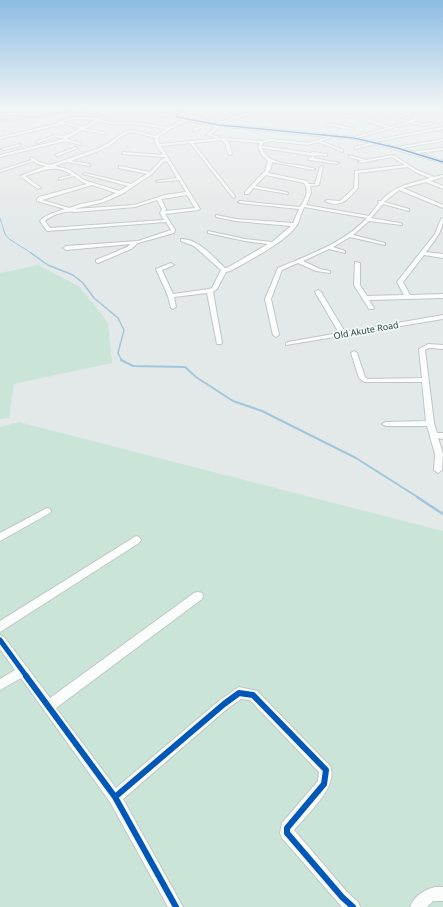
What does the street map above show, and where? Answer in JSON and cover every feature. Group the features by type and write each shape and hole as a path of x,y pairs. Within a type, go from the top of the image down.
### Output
{"street":[{"path":"0,156 21,150"},
{"path":"57,155 70,150"},
{"path":"39,188 22,176 94,150"},
{"path":"132,155 133,150"},
{"path":"161,150 190,193 198,209 162,213"},
{"path":"197,150 233,197"},
{"path":"261,150 270,161 314,169"},
{"path":"287,150 326,155"},
{"path":"406,150 443,162"},
{"path":"412,152 429,150"},
{"path":"308,152 316,154"},
{"path":"123,153 166,158"},
{"path":"52,154 89,165"},
{"path":"316,154 310,159 337,163"},
{"path":"350,156 362,161 392,156 416,171 435,179"},
{"path":"166,158 150,173 120,193 44,218 42,221 47,229 167,221"},
{"path":"0,171 33,159 38,163 69,171 78,178 91,184 120,193"},
{"path":"247,193 257,180 266,174 270,168 270,161"},
{"path":"128,162 122,168 150,173"},
{"path":"327,201 338,203 342,202 356,188 356,172 408,166"},
{"path":"266,174 306,182 308,185 317,185 322,167"},
{"path":"409,172 416,171"},
{"path":"368,175 401,172"},
{"path":"85,174 132,186"},
{"path":"60,179 75,175"},
{"path":"276,334 268,299 278,271 329,247 349,235 369,218 380,202 399,188 443,176"},
{"path":"158,181 180,179"},
{"path":"428,181 443,188"},
{"path":"91,184 41,198 39,200 75,210 132,206 158,198 190,193"},
{"path":"224,270 228,270 271,243 294,224 310,194 308,185"},
{"path":"253,187 286,193"},
{"path":"399,188 443,207"},
{"path":"66,248 138,242 172,232 173,230 162,213 164,209 158,198"},
{"path":"240,202 302,207 400,224"},
{"path":"380,202 406,210"},
{"path":"218,216 236,220 294,224"},
{"path":"408,297 400,282 436,234 443,219"},
{"path":"210,232 244,240 271,243"},
{"path":"349,235 382,244"},
{"path":"183,240 196,245 224,270"},
{"path":"98,261 129,248 138,242"},
{"path":"329,247 343,252"},
{"path":"422,253 443,256"},
{"path":"298,261 318,270 328,272"},
{"path":"356,263 357,285 371,308"},
{"path":"171,265 159,269 171,296 173,307"},
{"path":"171,296 210,291 214,289 224,270"},
{"path":"210,291 219,343"},
{"path":"318,292 342,334"},
{"path":"365,298 443,296"},
{"name":"Old Akute Road","path":"288,344 443,317"},
{"path":"438,470 439,454 430,423 423,347 443,347"},
{"path":"354,353 362,378 366,381 426,380"},
{"path":"386,424 430,423"},
{"path":"433,435 443,436"},
{"path":"0,537 47,511"},
{"path":"0,627 136,540"},
{"path":"49,706 198,596"},
{"path":"0,640 115,797 176,907"},
{"path":"0,685 22,672"},
{"path":"115,797 224,704 239,693 254,695 326,770 324,784 287,828 287,833 342,897 353,907"},
{"path":"417,907 425,897 436,893 443,894"}],"green space":[{"path":"38,265 80,287 108,323 112,363 14,384 9,418 0,419 0,273"},
{"path":"19,422 443,531 443,907 0,907 0,427"}],"waterway":[{"path":"0,218 5,234 9,239 33,254"},
{"path":"31,253 48,265 73,275 83,283 94,298 118,318 124,330 118,353 122,360"},
{"path":"122,360 133,366 185,367 196,377 233,401 262,411 356,458 419,498"},
{"path":"417,497 443,514"}],"cycle path":[{"path":"405,150 443,162"},
{"path":"0,640 115,797 176,907"},
{"path":"115,797 224,704 239,693 253,695 326,770 324,784 287,828 287,833 342,897 353,907"}]}
